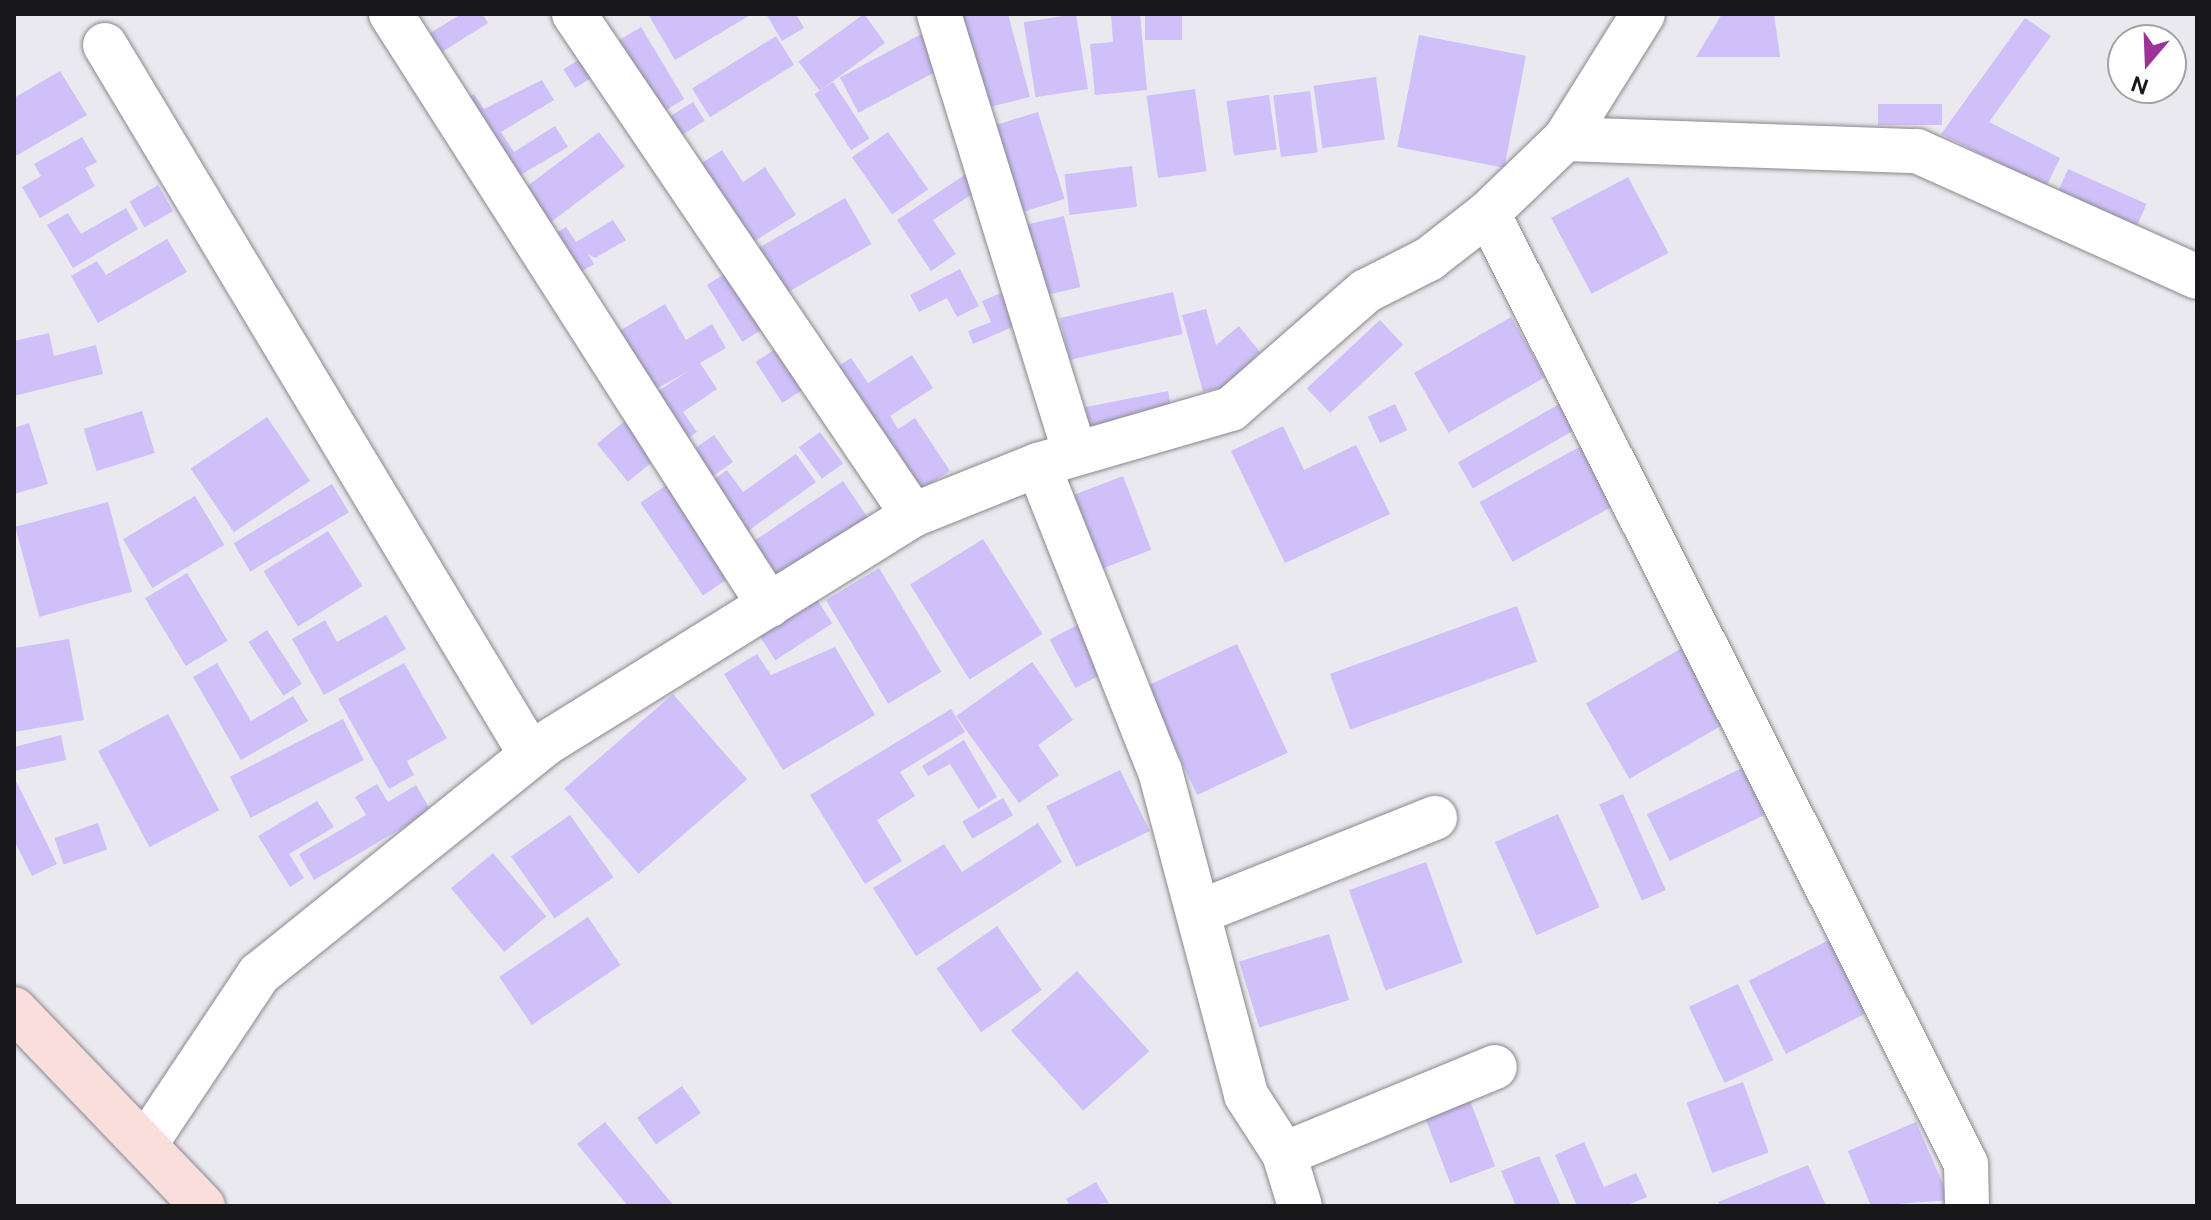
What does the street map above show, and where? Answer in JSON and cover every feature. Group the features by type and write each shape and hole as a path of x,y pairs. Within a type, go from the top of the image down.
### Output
{"main road":[{"path":"14,1009 203,1206"}],"street":[{"path":"391,14 769,605"},
{"path":"574,14 913,515"},
{"path":"939,14 1056,459 1160,771 1202,911 1246,1095 1284,1154 1300,1206"},
{"path":"145,1145 259,974 531,755 913,515 1056,459 1231,409 1366,291 1429,259 1488,213 1565,139 1643,14"},
{"path":"105,45 531,755"},
{"path":"1565,139 1917,151 2197,277"},
{"path":"1488,213 1966,1164 1967,1206"},
{"path":"1202,911 1435,818"},
{"path":"1284,1154 1495,1067"}],"building":[{"path":"461,14 482,14 488,23 431,59 419,40"},
{"path":"648,14 752,14 675,60"},
{"path":"766,14 796,14 804,28 782,41"},
{"path":"864,14 885,43 820,91 798,62"},
{"path":"961,14 1008,14 1030,97 985,108"},
{"path":"1076,14 1088,89 1036,97 1024,22"},
{"path":"1111,14 1140,14 1147,90 1095,95 1090,44 1113,42"},
{"path":"1145,14 1182,14 1182,40 1145,40"},
{"path":"1722,14 1774,14 1780,57 1696,57"},
{"path":"2025,18 2051,36 1989,122 2060,158 2046,187 1941,134"},
{"path":"641,27 684,99 660,113 617,41"},
{"path":"929,30 948,65 859,113 840,77"},
{"path":"1419,35 1526,56 1504,168 1397,147"},
{"path":"776,36 794,65 710,117 692,88"},
{"path":"588,54 600,73 575,88 563,69"},
{"path":"60,71 87,115 14,157 14,98"},
{"path":"1376,77 1385,139 1322,148 1314,86"},
{"path":"542,80 554,100 501,132 514,152 555,126 568,147 505,184 457,105 474,94 484,109"},
{"path":"833,82 869,138 851,150 815,94"},
{"path":"1195,89 1207,171 1158,178 1146,96"},
{"path":"1310,91 1318,153 1281,157 1273,96"},
{"path":"1269,95 1277,149 1234,155 1226,101"},
{"path":"693,102 705,121 676,139 664,120"},
{"path":"1878,104 1942,104 1942,125 1878,125"},
{"path":"1038,112 1065,199 1022,212 995,125"},
{"path":"599,132 625,166 541,230 515,195"},
{"path":"888,132 928,189 892,215 852,157"},
{"path":"82,137 97,162 85,168 95,186 40,218 22,187 41,176 34,164"},
{"path":"722,150 743,182 765,167 796,215 750,244 697,166"},
{"path":"1132,166 1137,207 1070,215 1065,174"},
{"path":"2068,169 2147,204 2136,228 2057,193"},
{"path":"972,170 983,187 933,220 956,254 931,271 897,220"},
{"path":"1628,177 1668,253 1592,294 1551,218"},
{"path":"158,185 173,211 144,227 129,202"},
{"path":"845,198 872,244 777,298 751,252"},
{"path":"126,208 138,229 73,268 47,225 68,213 81,234"},
{"path":"1064,216 1080,287 1040,296 1024,225"},
{"path":"613,220 626,240 595,258 588,254 594,264 570,278 546,239 566,227 576,242"},
{"path":"167,239 187,272 98,323 71,276 97,261 106,275"},
{"path":"734,268 770,325 742,342 707,285"},
{"path":"960,269 979,306 957,317 947,298 919,312 910,295"},
{"path":"1008,290 1022,323 973,344 968,331 991,322 982,301"},
{"path":"1173,292 1183,334 1070,360 1060,318"},
{"path":"665,304 686,340 712,324 726,348 700,363 717,389 683,412 697,432 677,446 646,399 690,370 644,396 609,337"},
{"path":"1206,309 1216,345 1239,326 1260,352 1227,386 1203,392 1182,315"},
{"path":"1511,317 1546,377 1449,433 1414,373"},
{"path":"1380,320 1403,345 1330,413 1307,388"},
{"path":"49,333 54,356 96,345 103,374 14,396 14,341"},
{"path":"780,346 807,387 782,403 756,362"},
{"path":"912,355 933,388 890,416 898,429 915,418 950,471 907,498 826,374 851,358 868,383"},
{"path":"1168,391 1173,416 1073,435 1068,410"},
{"path":"1561,403 1576,429 1473,488 1458,462"},
{"path":"1395,404 1407,430 1380,443 1368,417"},
{"path":"142,411 155,453 97,471 84,429"},
{"path":"267,417 310,481 234,532 191,468"},
{"path":"625,421 656,459 628,482 597,444"},
{"path":"29,423 48,484 14,494 14,428"},
{"path":"1283,426 1304,470 1356,445 1390,514 1285,563 1231,451"},
{"path":"820,432 843,464 822,479 799,447"},
{"path":"714,435 733,462 698,487 679,460"},
{"path":"1581,446 1614,505 1513,562 1480,502"},
{"path":"796,454 816,482 737,539 700,489 727,470 743,492"},
{"path":"1123,476 1151,550 1100,569 1072,496"},
{"path":"843,481 871,522 771,590 743,549"},
{"path":"671,482 734,575 703,596 640,503"},
{"path":"332,484 349,512 250,572 233,543"},
{"path":"195,496 224,545 152,588 123,539"},
{"path":"108,502 132,592 39,617 15,527"},
{"path":"328,531 362,586 298,626 264,571"},
{"path":"983,539 1042,634 969,680 910,585"},
{"path":"879,568 941,672 888,704 826,600"},
{"path":"187,573 228,641 186,666 145,598"},
{"path":"816,598 832,623 775,660 759,635"},
{"path":"1517,606 1537,661 1350,730 1330,674"},
{"path":"386,615 406,649 324,695 292,639 325,620 337,642"},
{"path":"1077,625 1103,674 1075,688 1050,640"},
{"path":"267,630 302,684 283,696 249,642"},
{"path":"69,639 84,720 14,732 14,648"},
{"path":"1237,644 1288,753 1197,795 1146,686"},
{"path":"835,647 875,715 783,770 724,674 757,654 771,675"},
{"path":"1682,648 1726,723 1629,779 1586,704"},
{"path":"1032,662 1073,720 1038,745 1059,775 1019,803 956,716"},
{"path":"217,663 251,721 293,696 308,721 241,760 193,677"},
{"path":"404,663 447,738 407,761 414,775 389,789 338,699"},
{"path":"673,694 747,779 638,874 564,788"},
{"path":"951,709 965,732 900,772 915,796 877,820 902,861 865,884 810,795"},
{"path":"168,714 219,810 149,847 98,751"},
{"path":"343,719 364,760 251,818 230,777"},
{"path":"61,735 66,760 14,771 14,747"},
{"path":"964,740 997,797 978,809 950,764 928,776 922,766"},
{"path":"1744,767 1767,814 1670,861 1647,814"},
{"path":"1120,770 1150,831 1076,867 1046,806"},
{"path":"14,777 57,864 32,876 14,840"},
{"path":"377,784 388,802 416,785 431,811 314,880 299,854 366,815 355,797"},
{"path":"1623,794 1666,890 1642,900 1599,805"},
{"path":"1003,798 1013,815 972,839 962,821"},
{"path":"317,801 334,827 289,854 304,878 290,887 258,836"},
{"path":"1558,814 1599,907 1536,935 1495,842"},
{"path":"570,815 614,877 555,919 511,856"},
{"path":"98,823 107,849 64,864 55,838"},
{"path":"1038,823 1062,862 916,956 873,888 944,844 962,872"},
{"path":"493,853 546,917 504,952 451,888"},
{"path":"1426,862 1463,963 1386,991 1349,890"},
{"path":"588,917 620,965 532,1025 499,977"},
{"path":"997,926 1042,990 981,1032 936,968"},
{"path":"1329,934 1349,1000 1259,1027 1239,961"},
{"path":"1829,940 1866,1013 1786,1054 1749,981"},
{"path":"1077,971 1149,1051 1083,1111 1011,1031"},
{"path":"1738,984 1773,1060 1725,1083 1689,1007"},
{"path":"1743,1082 1769,1152 1712,1173 1687,1103"},
{"path":"682,1086 701,1113 656,1145 637,1118"},
{"path":"1469,1098 1495,1166 1450,1183 1424,1115"},
{"path":"605,1122 674,1206 628,1206 577,1144"},
{"path":"1916,1122 1950,1200 1871,1206 1848,1151"},
{"path":"1584,1142 1604,1187 1636,1173 1647,1197 1625,1206 1577,1206 1555,1155"},
{"path":"1539,1156 1561,1206 1516,1206 1501,1171"},
{"path":"1808,1165 1826,1206 1720,1206 1718,1202"},
{"path":"1096,1182 1109,1203 1070,1206 1066,1199"}]}
